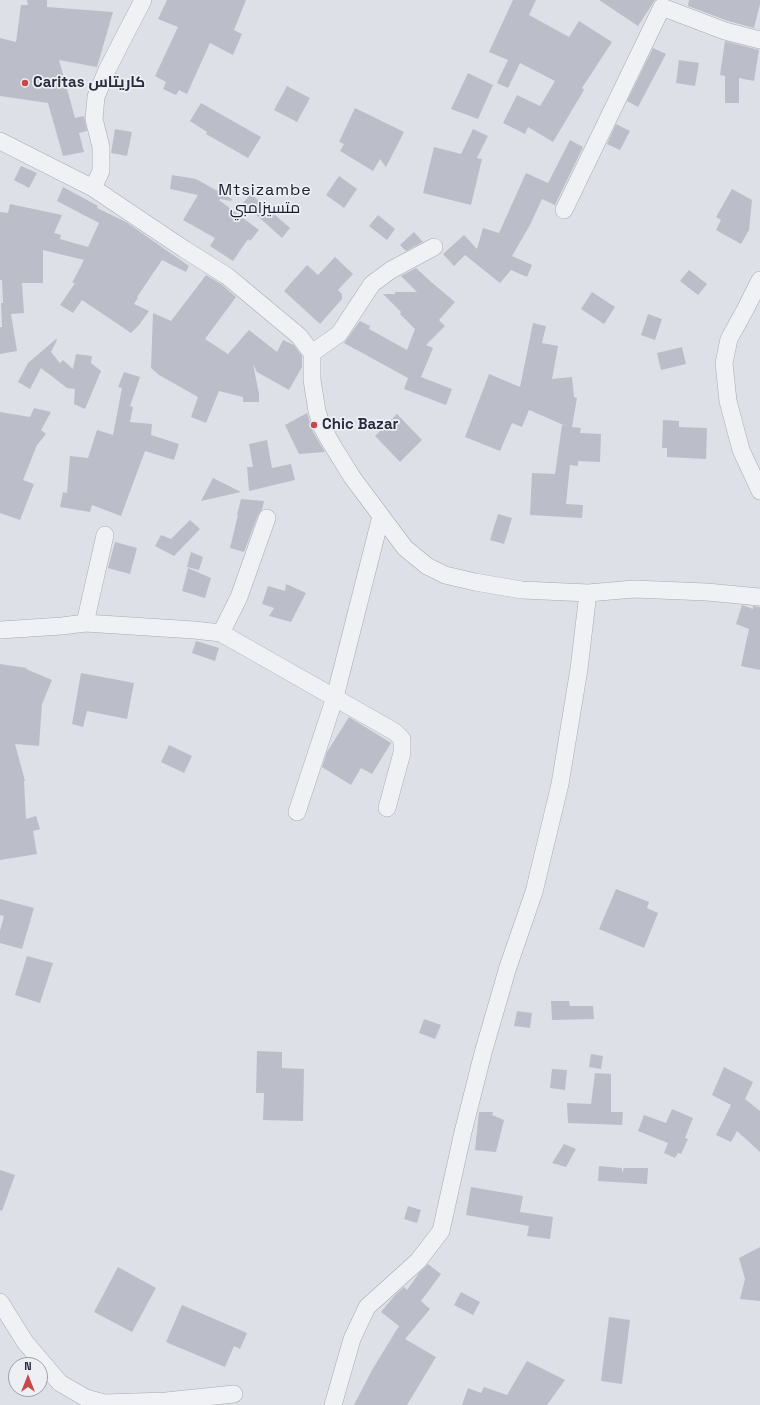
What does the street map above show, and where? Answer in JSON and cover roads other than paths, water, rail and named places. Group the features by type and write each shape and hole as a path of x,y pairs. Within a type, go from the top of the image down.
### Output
{"street":[{"path":"93,188 101,170 101,147 94,119 96,97 107,70 143,0"},
{"path":"564,210 662,7 725,31 760,40"},
{"path":"0,141 93,188 227,276 299,336 312,353 312,380 317,411 322,427 352,477 405,548 427,566 446,575 474,582 522,590 588,593 634,589 707,592 760,597"},
{"path":"312,353 339,334 372,284 391,270 434,247"},
{"path":"760,280 746,310 729,339 724,364 728,401 741,450 760,491"},
{"path":"297,812 335,697 381,516"},
{"path":"221,632 239,597 267,518"},
{"path":"85,623 105,535"},
{"path":"333,1405 352,1339 367,1307 418,1261 441,1231 463,1132 483,1053 508,967 534,892 560,784 579,669 588,593"},
{"path":"0,630 85,623 221,632 335,697 394,732 402,739 402,753 387,808"},
{"path":"0,1302 25,1342 60,1383 86,1398 104,1403 166,1401 234,1394"}],"place":[{"name":"Caritas كاريتاس","path":"25,83"},
{"name":"Chic Bazar","path":"314,425"}],"district":[{"name":"Mtsizambe متسيزامبي","path":"265,200"}]}
